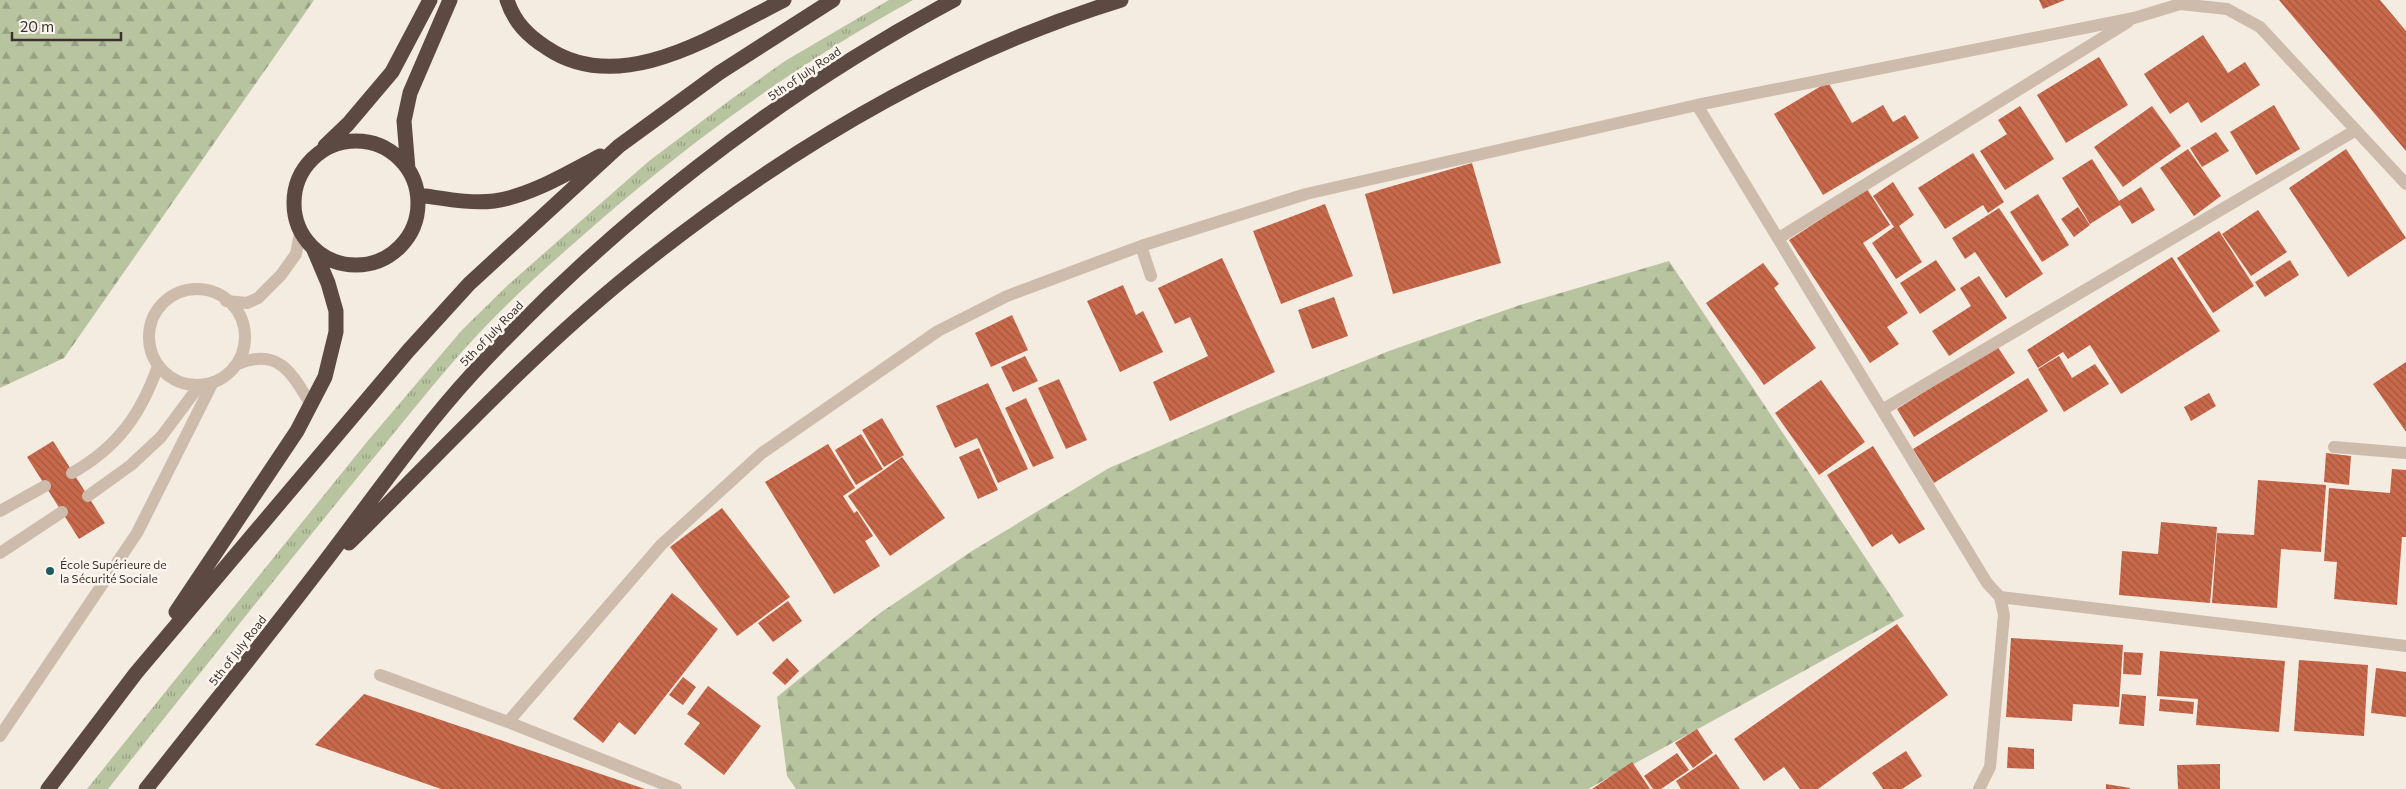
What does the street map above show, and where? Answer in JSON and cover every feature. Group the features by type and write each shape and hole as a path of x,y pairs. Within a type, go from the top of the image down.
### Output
{"highway":[{"path":"136,673 297,432 325,377 336,332 336,311 328,283 314,250 300,233 294,212 294,191 302,171 316,154 348,124 392,72 430,0"},
{"path":"314,250 330,260 348,266 368,265 385,259 401,247 411,232 417,214 418,195 408,169 404,121 410,93 450,0"},
{"path":"507,0 527,35 559,56 599,67 640,64 682,52 784,0"},
{"path":"48,789 136,673 408,351 468,284 619,146 719,73 833,0"},
{"name":"5th of July Road","path":"146,789 308,584 416,442 471,376 540,305 602,246 659,198 818,79 954,0"},
{"path":"308,584 527,365 628,275 712,211 797,154 909,89 991,50 1070,17 1121,0"},
{"path":"316,154 334,144 355,140 376,144 394,154 408,169"},
{"path":"418,195 458,200 495,201 540,187 619,146"}],"street":[{"path":"508,722 661,545 762,453 938,332 1008,296 1141,246 1306,194 1697,105 2134,18 2180,4 2227,9 2260,27 2406,184"},
{"path":"1779,238 2134,18"},
{"path":"1697,105 1987,583 2000,597 2004,614 1990,767 1979,789"},
{"path":"1882,410 2356,130"},
{"path":"226,301 247,303 258,298 281,275 296,254 300,233"},
{"path":"1141,246 1152,276"},
{"path":"238,364 243,350 245,334 241,319 233,306 206,290 190,290 174,295 161,305 153,319 149,335 151,351 158,366 170,377 184,384 199,386 227,375 238,364 252,358 267,357 279,364 298,384 311,405"},
{"path":"72,473 111,446 132,423 148,395 158,366"},
{"path":"0,736 137,533 213,382"},
{"path":"88,496 131,465 161,437 199,386"},
{"path":"2334,447 2406,453"},
{"path":"0,511 45,486"},
{"path":"0,553 62,512"},
{"path":"2000,597 2406,646"},
{"path":"380,675 508,722 676,789"}],"green space":[{"path":"0,0 314,0 64,358 0,388"},
{"path":"889,0 913,0 829,49 710,132 597,223 498,313 414,408 108,789 87,789 366,443 462,330 509,284 649,161 785,61"},
{"path":"1669,261 1904,616 1588,789 796,789 787,776 777,697 880,613 972,551 1109,468 1248,408 1389,351 1520,305"}],"building":[{"path":"2039,0 2065,0 2043,9"},
{"path":"2279,0 2380,0 2406,31 2406,151"},
{"path":"2203,35 2228,73 2245,62 2260,85 2201,123 2188,102 2170,114 2144,74"},
{"path":"2099,57 2128,105 2066,143 2037,95"},
{"path":"1828,82 1852,123 1883,105 1893,122 1905,115 1919,138 1823,195 1774,114"},
{"path":"2274,105 2300,149 2256,175 2230,132"},
{"path":"2020,106 2054,159 2005,190 1980,151 2007,134 1998,120"},
{"path":"2152,106 2181,146 2123,187 2094,147"},
{"path":"2216,132 2229,151 2202,167 2190,148"},
{"path":"2188,149 2221,196 2194,216 2160,168"},
{"path":"2346,149 2406,238 2348,277 2289,188"},
{"path":"1973,153 2004,202 1988,213 1983,205 1945,229 1918,188"},
{"path":"2092,159 2119,201 2141,187 2155,210 2132,224 2120,205 2090,224 2062,178"},
{"path":"1472,163 1501,263 1393,294 1365,194"},
{"path":"1893,182 1914,215 1899,226 1922,262 1896,279 1872,243 1894,227 1873,196"},
{"path":"1867,189 1890,225 1863,243 1908,313 1887,327 1899,344 1870,363 1789,240"},
{"path":"2038,194 2069,245 2042,262 2010,212"},
{"path":"1325,204 1353,276 1281,304 1253,231"},
{"path":"2078,207 2090,225 2074,237 2061,219"},
{"path":"1999,208 2043,274 2006,298 1975,252 1965,259 1952,238"},
{"path":"2258,210 2287,252 2251,276 2222,234"},
{"path":"2219,231 2254,286 2213,313 2177,258"},
{"path":"2172,257 2220,331 2121,394 2090,345 2068,359 2063,352 2038,368 2027,350"},
{"path":"1222,258 1275,372 1170,421 1153,382 1208,356 1190,317 1175,324 1158,288"},
{"path":"1936,260 1956,290 1920,314 1900,283"},
{"path":"2290,260 2299,275 2265,297 2255,282"},
{"path":"1763,263 1779,284 1774,288 1816,348 1764,385 1706,303"},
{"path":"1979,276 2007,318 1949,356 1932,331 1971,306 1960,288"},
{"path":"1123,285 1136,315 1143,311 1163,352 1120,372 1087,301"},
{"path":"1334,297 1348,336 1312,349 1298,310"},
{"path":"1012,315 1028,350 991,367 975,333"},
{"path":"1997,346 2015,373 1914,437 1897,409"},
{"path":"1025,356 1038,381 1013,392 1001,367"},
{"path":"2059,356 2072,378 2095,364 2109,384 2064,412 2038,369"},
{"path":"2406,362 2406,432 2373,384"},
{"path":"2028,378 2048,411 1934,483 1913,449"},
{"path":"1059,379 1087,440 1066,449 1038,388"},
{"path":"1821,380 1865,442 1819,475 1775,413"},
{"path":"988,383 1028,469 998,483 977,438 955,448 936,406"},
{"path":"2209,393 2216,406 2191,421 2184,407"},
{"path":"1026,398 1054,458 1033,467 1005,408"},
{"path":"882,418 904,455 884,467 862,430"},
{"path":"861,434 883,469 856,485 835,450"},
{"path":"53,441 105,523 79,539 27,457"},
{"path":"828,444 855,488 843,496 854,513 857,511 873,536 865,541 880,566 834,594 765,482"},
{"path":"1873,446 1925,529 1899,544 1892,534 1872,547 1827,475"},
{"path":"979,448 998,490 978,499 959,457"},
{"path":"2326,453 2351,456 2349,485 2324,482"},
{"path":"902,457 945,518 890,556 848,496"},
{"path":"2392,469 2406,470 2406,537 2402,537 2397,605 2334,599 2337,562 2324,561 2329,488 2390,493"},
{"path":"2258,480 2326,485 2321,552 2281,549 2277,608 2212,603 2217,533 2254,535"},
{"path":"722,508 790,597 737,636 670,547"},
{"path":"2161,522 2217,527 2210,603 2119,595 2122,551 2158,554"},
{"path":"672,593 718,629 635,735 619,722 603,743 573,719"},
{"path":"788,601 802,621 773,642 758,623"},
{"path":"1897,624 1948,695 1818,789 1800,789 1784,767 1764,781 1734,739"},
{"path":"2011,638 2123,645 2119,707 2073,704 2072,721 2006,717"},
{"path":"2160,651 2285,661 2279,732 2196,725 2198,699 2157,696"},
{"path":"2124,652 2143,653 2141,675 2123,674"},
{"path":"787,658 799,671 785,685 772,673"},
{"path":"2299,660 2368,665 2364,736 2294,731"},
{"path":"2376,668 2406,672 2406,717 2371,713"},
{"path":"683,677 696,687 683,705 669,695"},
{"path":"708,686 761,726 724,775 684,744 700,723 687,714"},
{"path":"364,694 645,789 441,789 315,745"},
{"path":"2122,694 2146,696 2144,726 2119,724"},
{"path":"2160,699 2194,702 2193,714 2159,711"},
{"path":"1697,729 1713,753 1693,768 1675,743"},
{"path":"2008,747 2034,749 2034,769 2007,768"},
{"path":"1906,751 1922,776 1902,789 1883,789 1872,773"},
{"path":"1677,753 1689,770 1661,789 1653,789 1644,776"},
{"path":"1716,754 1740,789 1681,789 1676,781"},
{"path":"1632,762 1650,789 1592,789"},
{"path":"2220,764 2220,789 2178,789 2177,765"},
{"path":"2106,784 2130,788 2130,789 2106,789"}],"place":[{"name":"École Supérieure de la Sécurité Sociale","path":"50,571"}]}
